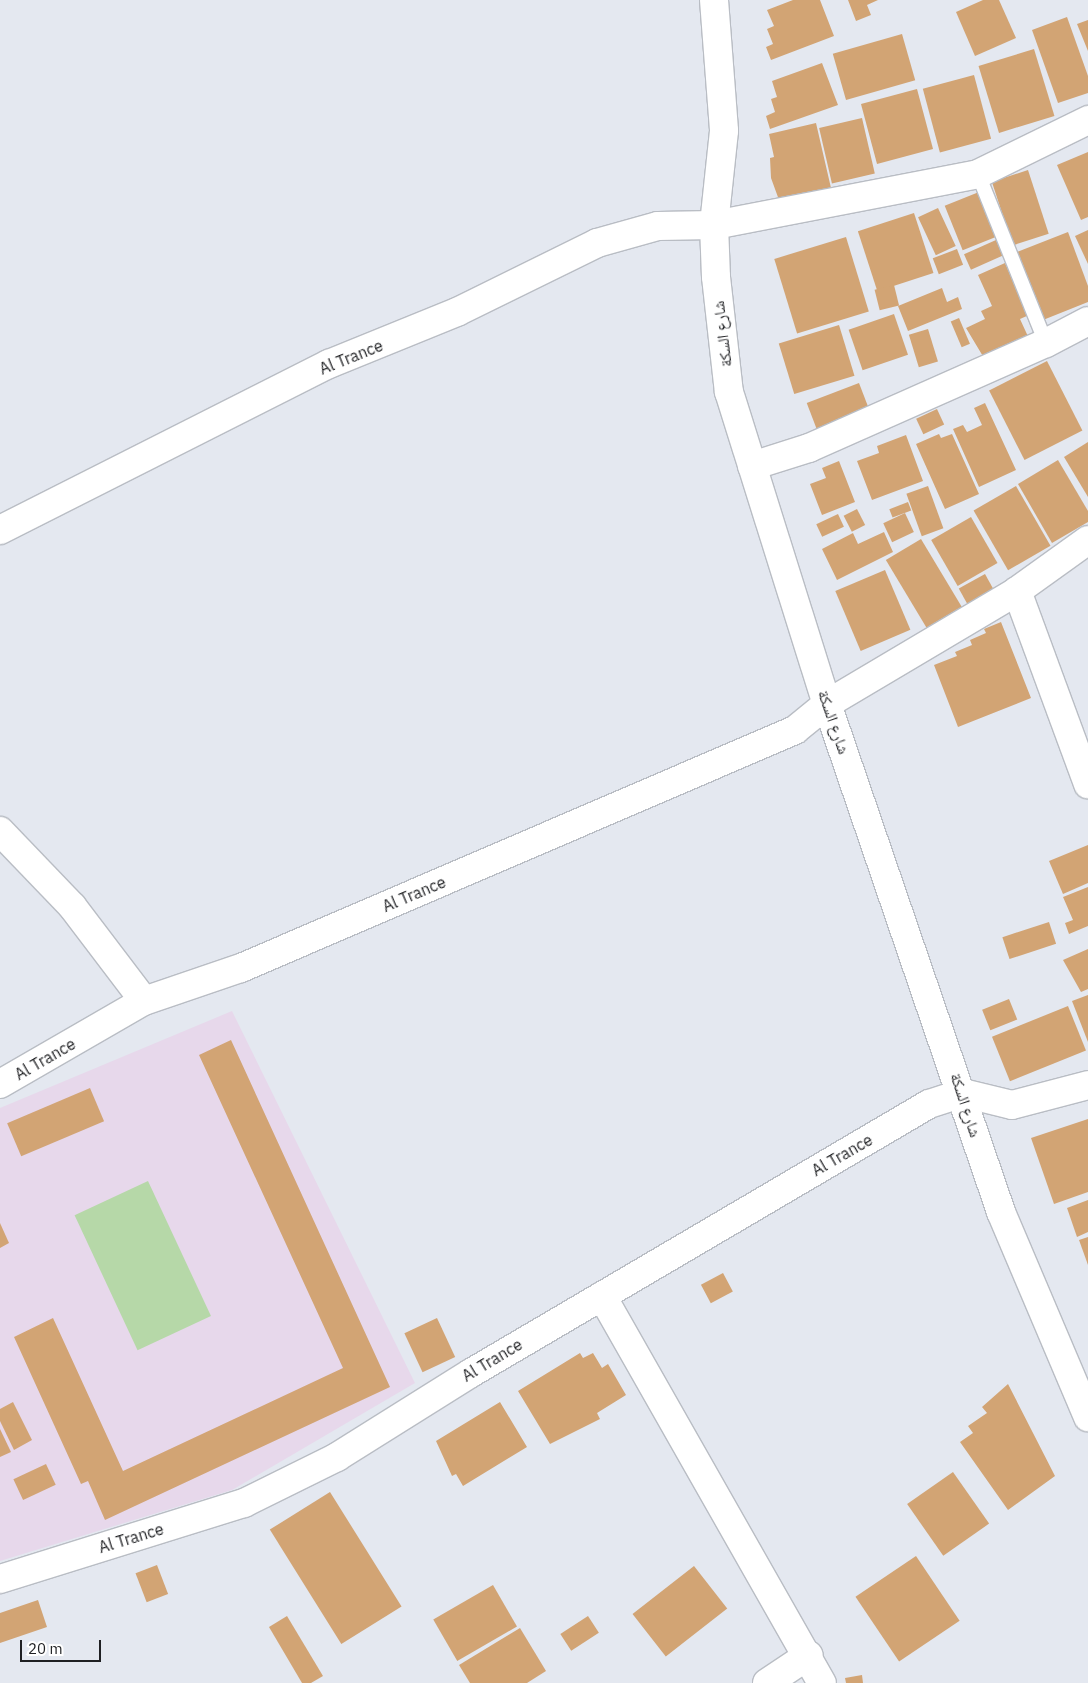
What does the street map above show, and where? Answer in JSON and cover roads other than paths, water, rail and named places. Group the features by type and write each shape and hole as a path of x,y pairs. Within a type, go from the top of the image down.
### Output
{"street":[{"name":"شارع السكة","path":"714,0 724,132 714,225 729,392 827,704 963,1093 1001,1212 1088,1417"},
{"name":"Al Trance","path":"0,530 329,364 457,312 597,243 658,226 714,225 978,174 1088,120"},
{"path":"752,466 809,448 1046,344 1088,321"},
{"name":"Al Trance","path":"0,1084 144,1001 242,968 795,730 827,704 1017,591 1088,540"},
{"path":"1017,591 1088,784"},
{"path":"0,830 72,906 144,1001"},
{"path":"963,1093 1012,1105 1088,1086"},
{"name":"Al Trance","path":"0,1579 244,1503 337,1457 602,1296 929,1104 963,1093"},
{"path":"602,1296 809,1655 822,1683"},
{"path":"767,1683 809,1655"}],"lane":[{"path":"978,174 1046,344"}]}
